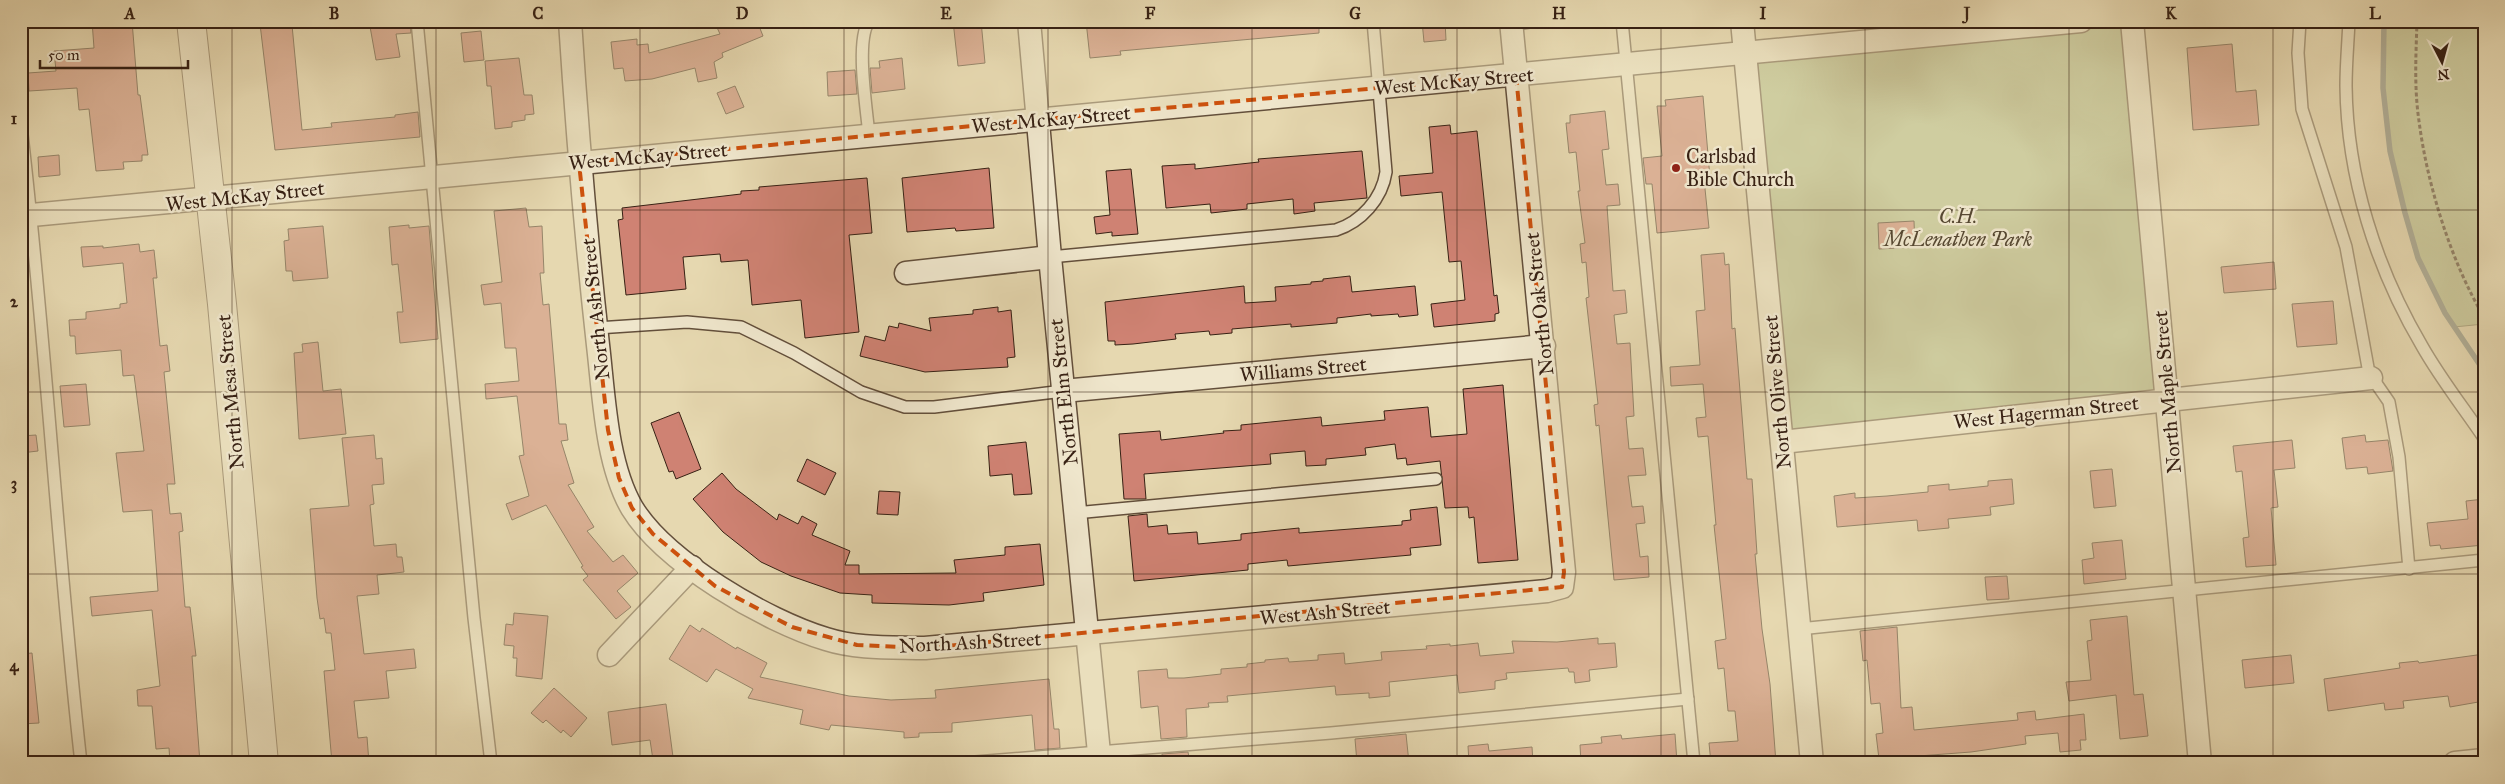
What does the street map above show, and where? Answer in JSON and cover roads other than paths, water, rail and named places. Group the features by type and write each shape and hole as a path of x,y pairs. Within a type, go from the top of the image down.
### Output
{"street":[{"name":"North Mesa Street","path":"191,21 209,200 222,304 264,763"},
{"name":"North Ash Street","path":"570,21 579,163 608,430 620,478 632,508 653,534 716,586 792,627 827,640 857,645 926,648 1087,634"},
{"name":"North Elm Street","path":"1029,21 1063,392 1100,757"},
{"name":"North Olive Street","path":"1742,21 1812,763"},
{"name":"West McKay Street","path":"26,216 2081,21"},
{"name":"North Maple Street","path":"2132,21 2186,591 2200,763"},
{"name":"North Oak Street","path":"1512,23 1544,346 1564,572 1562,587"},
{"path":"906,273 1050,257"},
{"name":"Williams Street","path":"1063,392 1544,346"},
{"name":"West Hagerman Street","path":"1782,442 2371,378"},
{"path":"609,654 692,567"},
{"name":"West Ash Street","path":"1087,634 1537,592 1562,587"},
{"path":"2455,763 2484,760"}],"lane":[{"path":"417,21 474,618 491,763"},
{"path":"869,21 864,29 862,49 870,136"},
{"path":"1050,257 1336,230 1349,226 1362,216 1384,184 1386,172 1372,21"},
{"path":"1512,23 1535,21"},
{"path":"1622,21 1646,248 1665,473 1694,763"},
{"path":"2300,21 2298,53 2302,109 2346,248 2356,314 2371,378 2389,402 2399,457 2409,569"},
{"path":"2349,21 2346,86 2351,147 2363,210 2391,287 2418,338 2484,438"},
{"path":"21,126 26,216 81,763"},
{"path":"596,328 687,322 741,328 794,354 861,392 905,407 934,407 1063,392"},
{"path":"1075,513 1436,479"},
{"path":"1799,629 2484,560"},
{"path":"963,763 1100,757 1688,699"}],"waterway":[{"path":"2384,21 2383,88 2390,151 2405,213 2418,258 2445,313 2484,371"}],"place":[{"name":"Carlsbad Bible Church","path":"1676,168"}],"park label":[{"name":"C.H. McLenathen Park","path":"1958,228"}]}
